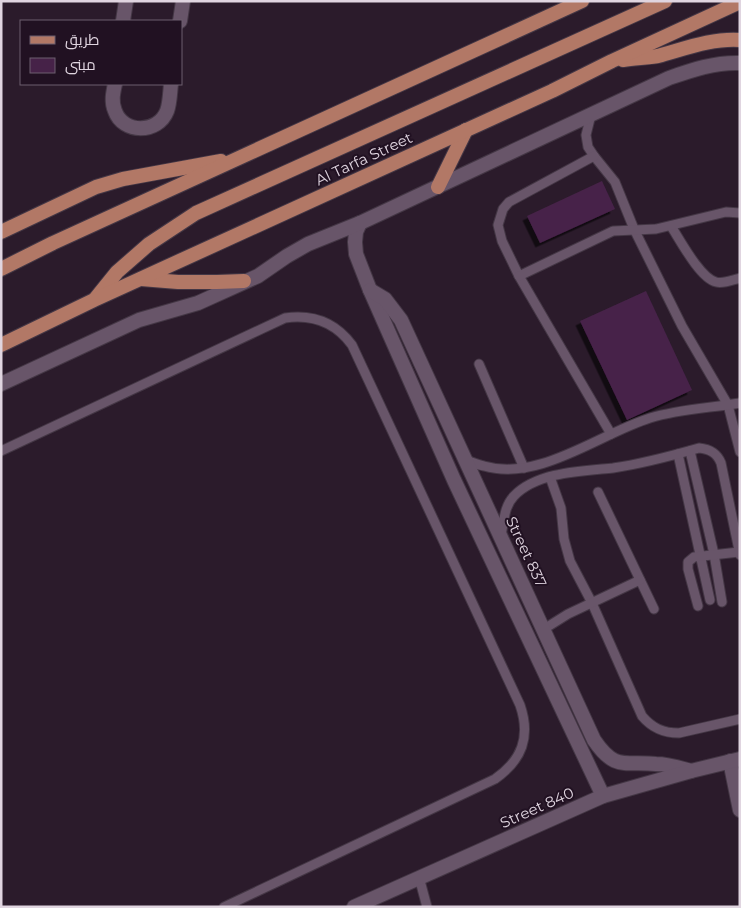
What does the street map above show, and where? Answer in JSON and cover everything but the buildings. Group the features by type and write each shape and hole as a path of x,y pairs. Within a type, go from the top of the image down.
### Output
{"main road":[{"path":"1,269 53,243 582,1"},
{"path":"94,300 117,272 142,250 196,213 665,1"},
{"name":"Al Tarfa Street","path":"1,345 94,300 740,2"},
{"path":"612,61 655,56 699,45 740,40"},
{"path":"438,187 466,130"},
{"path":"1,232 75,196 123,179 239,158"},
{"path":"140,279 178,282 244,281"}],"street":[{"path":"123,20 126,1"},
{"path":"180,20 183,1"},
{"path":"1,384 112,331 151,315 192,305 258,276 308,244 360,223 669,78 696,68 725,62 740,63"},
{"path":"115,85 113,104 115,112 125,124 141,129 156,124 167,111 171,85"},
{"path":"360,223 356,232 356,248 360,266 370,290 454,480 603,796"},
{"name":"Street 837","path":"370,290 385,299 397,312 594,740 602,752 608,758 623,764 657,764 691,771"},
{"path":"735,760 740,810"},
{"name":"Street 840","path":"354,907 603,796 735,760"}],"lane":[{"path":"591,116 586,135 588,147 612,176 634,230 682,326 728,405 740,452"},
{"path":"594,156 516,197 503,209 498,225 499,234 519,276 611,434"},
{"path":"519,276 607,233 671,226 726,212 740,213"},
{"path":"671,226 706,276 717,282 740,278"},
{"path":"1,451 285,318 304,316 323,320 344,334 352,344 520,705 524,716 524,741 514,763 495,779 224,907"},
{"path":"479,364 524,468"},
{"path":"466,460 485,467 503,469 524,468 562,456 635,423 665,414 740,404"},
{"path":"501,536 505,513 510,500 522,489 550,477 584,470 613,468 690,451 710,450 719,458 739,553 714,554 691,558 687,566 698,606"},
{"path":"690,451 714,554 722,602"},
{"path":"678,454 710,600"},
{"path":"550,477 561,508 564,539 570,561 592,603 638,708 647,723 662,732 679,733 740,719"},
{"path":"598,492 654,610"},
{"path":"544,629 568,614 640,580"},
{"path":"419,877 428,907"}]}
